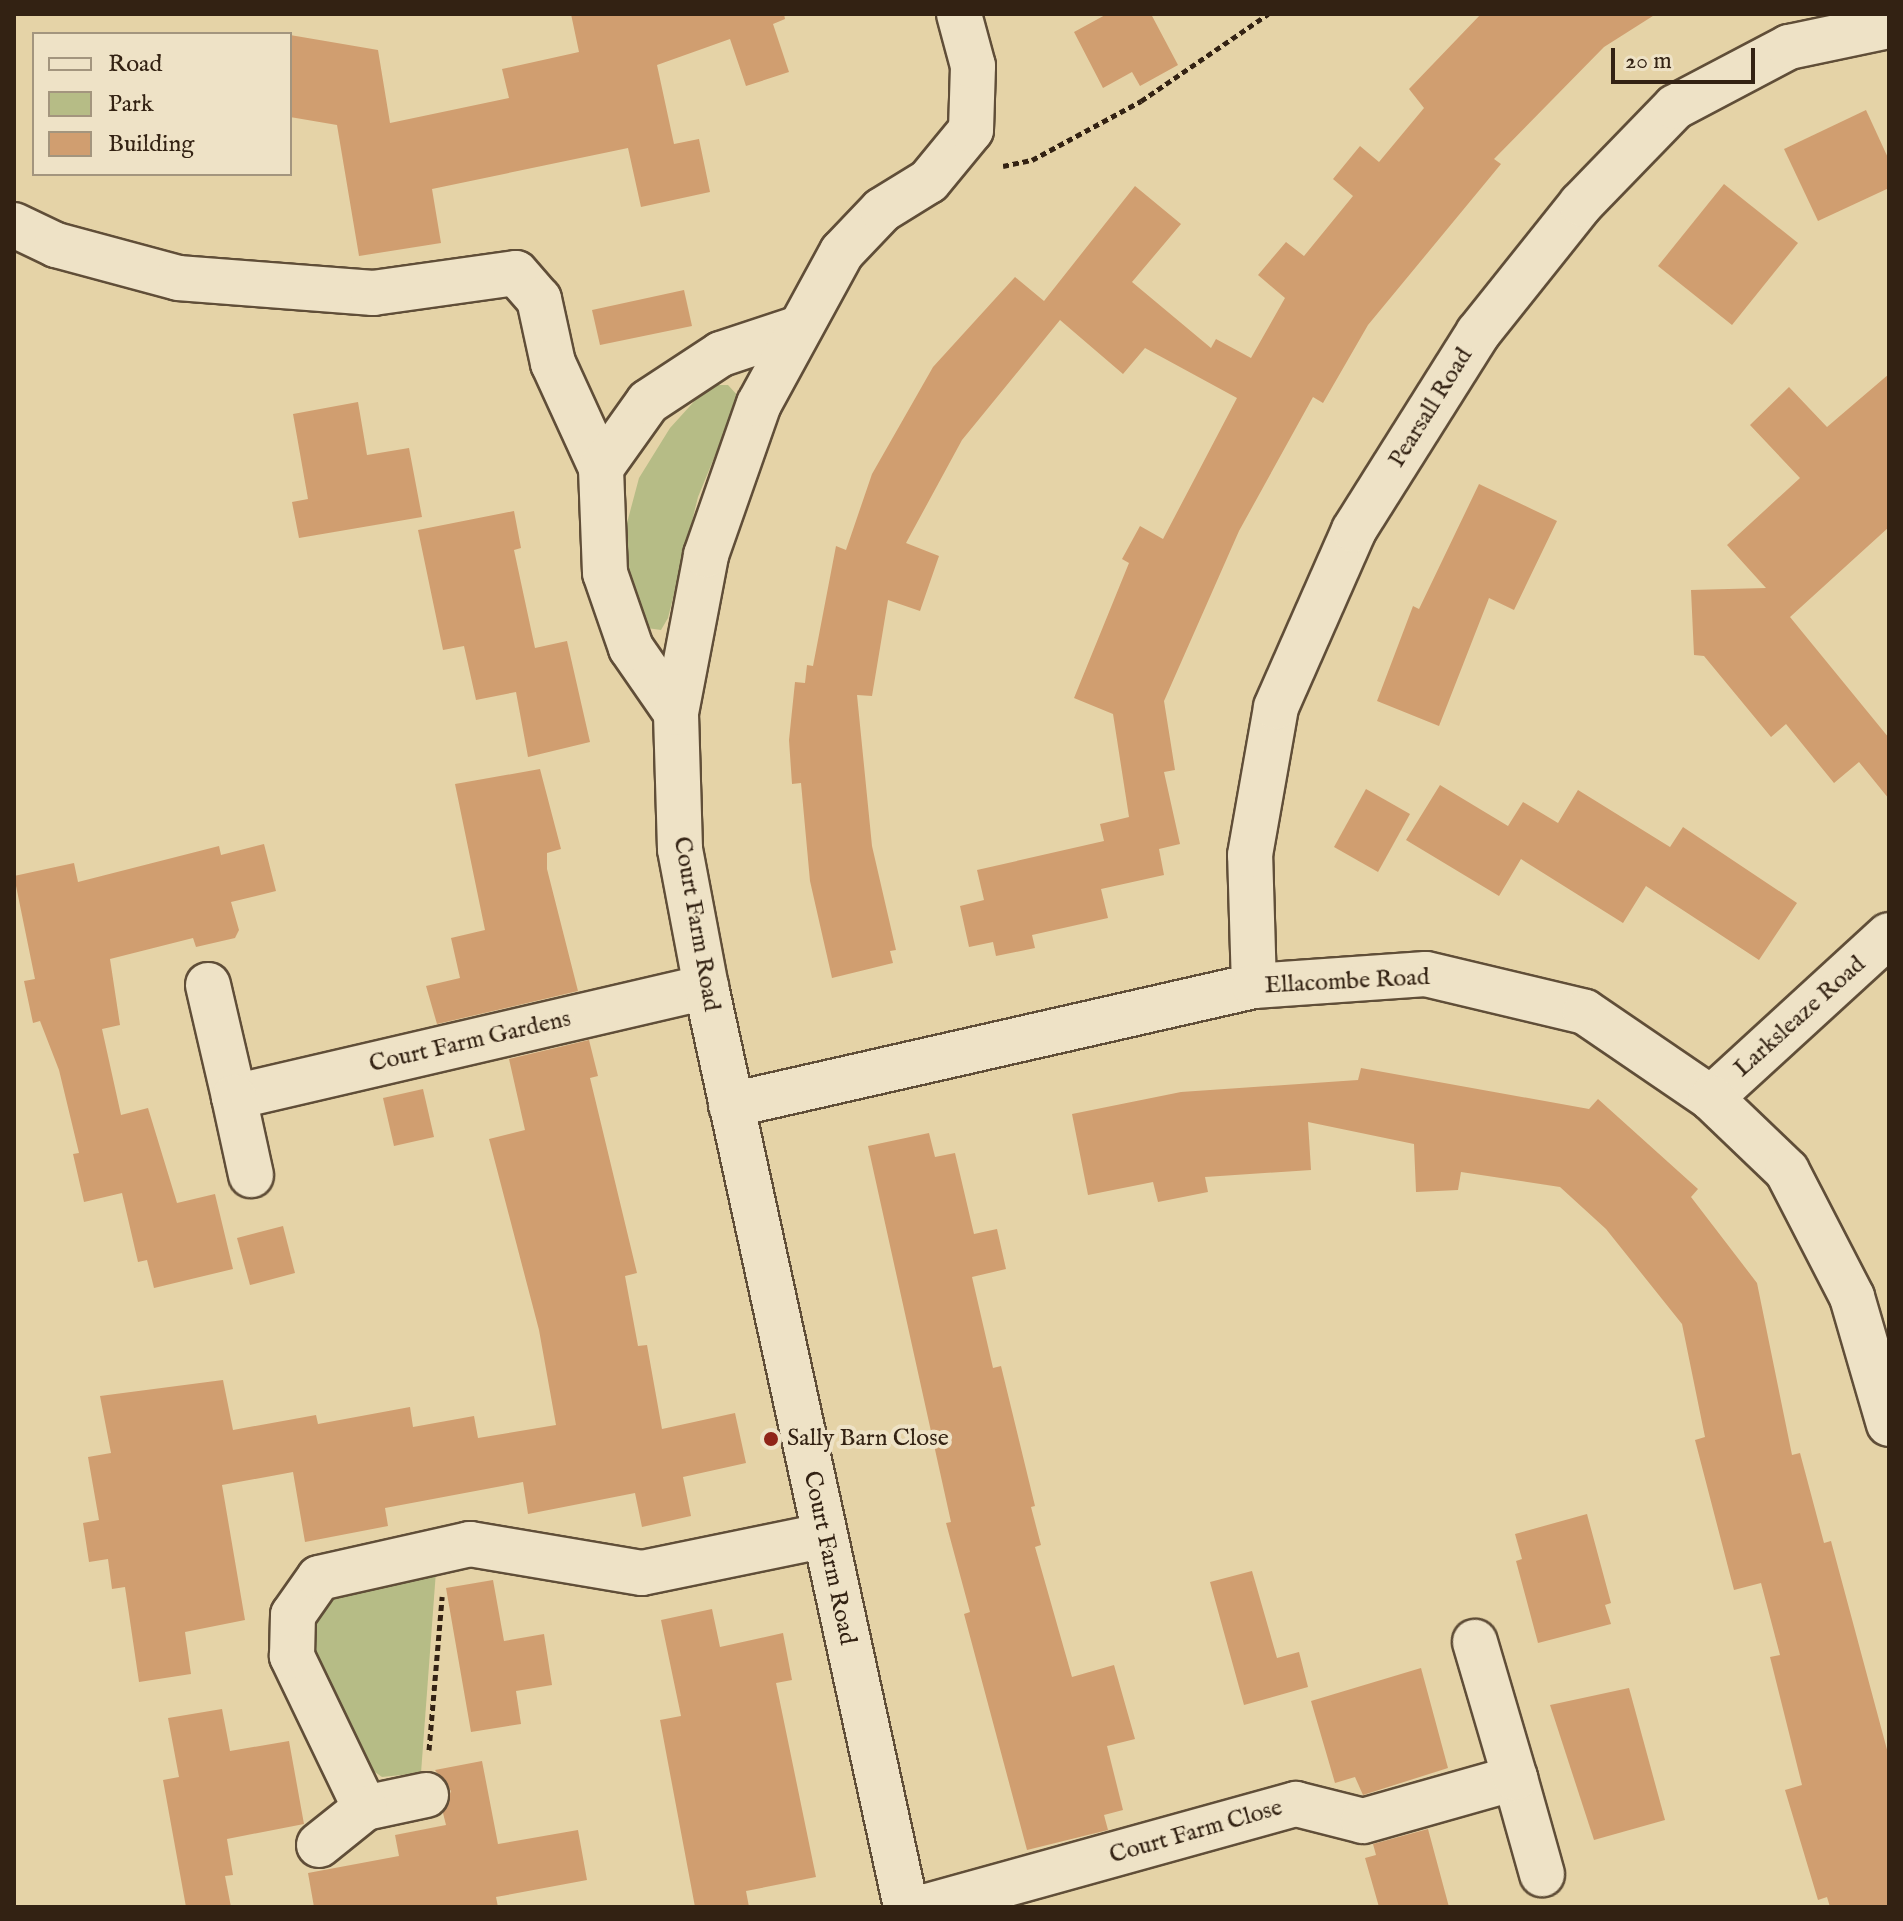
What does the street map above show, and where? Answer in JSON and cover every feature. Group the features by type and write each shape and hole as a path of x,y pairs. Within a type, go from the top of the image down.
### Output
{"street":[{"name":"Court Farm Road","path":"906,1907 706,987 680,849 676,713 706,555 759,404 842,252 882,210 929,181 952,159 971,130 975,98 959,14"},
{"name":"Pearsall Road","path":"1254,986 1250,855 1276,707 1354,530 1478,333 1581,204 1675,107 1789,47 1889,26"},
{"path":"14,225 56,245 178,278 373,293 516,273 539,299 553,363 601,468 605,573 631,648 676,713"},
{"path":"601,468 648,402 721,354 799,328"},
{"name":"Larksleaze Road","path":"1711,1098 1889,935"},
{"name":"Ellacombe Road","path":"731,1105 1254,986 1426,974 1585,1012 1711,1098 1787,1171 1852,1297 1889,1424"},
{"path":"208,985 251,1175"},
{"name":"Court Farm Gardens","path":"234,1097 706,987"},
{"path":"365,1808 292,1656 293,1615 319,1578 470,1544 642,1573 823,1536"},
{"path":"1475,1642 1542,1874"},
{"name":"Court Farm Close","path":"924,1907 1296,1804 1363,1821 1515,1778"},
{"path":"319,1845 365,1808 426,1795"}],"path":[{"path":"952,159 999,167 1032,160 1141,101 1268,14"},
{"path":"426,1795 446,1548"}],"green space":[{"path":"709,385 728,385 739,397 698,497 668,618 661,630 647,628 623,573 627,523 639,478 670,428"},
{"path":"436,1571 421,1773 382,1777 365,1765 313,1657 313,1617 332,1597"}],"building":[{"path":"571,14 784,14 785,19 773,24 789,72 746,86 730,39 657,65 674,144 699,139 710,192 641,207 628,148 432,189 441,243 359,256 337,125 292,117 292,35 378,50 390,123 509,98 502,69 579,52"},
{"path":"1107,14 1151,14 1178,65 1140,86 1132,72 1103,88 1074,32"},
{"path":"1481,14 1656,14 1604,47 1494,159 1501,164 1368,325 1323,403 1313,397 1239,531 1164,701 1175,770 1164,772 1180,844 1159,849 1164,875 1101,889 1108,918 1032,935 1035,948 996,956 993,942 969,947 960,906 984,900 977,870 1104,841 1100,824 1129,817 1113,714 1074,698 1129,563 1122,559 1140,526 1163,539 1237,398 1145,348 1123,374 1060,320 962,440 906,543 939,556 920,611 888,600 872,696 857,695 872,846 896,950 890,951 893,963 832,978 810,881 801,783 792,784 789,740 795,682 805,683 807,665 813,666 836,546 846,550 872,474 933,367 1015,277 1044,301 1135,186 1181,224 1132,282 1211,348 1216,339 1251,358 1285,298 1258,275 1286,242 1304,256 1353,196 1333,179 1360,146 1379,162 1424,108 1409,89"},
{"path":"1866,110 1889,160 1889,188 1818,221 1784,149"},
{"path":"1724,184 1798,243 1732,325 1658,266"},
{"path":"684,290 692,326 600,345 592,310"},
{"path":"1889,374 1889,527 1790,617 1889,738 1889,799 1859,762 1834,783 1786,724 1771,737 1704,656 1694,655 1691,590 1766,588 1727,545 1800,478 1750,425 1789,387 1827,427"},
{"path":"358,402 367,455 409,448 422,517 299,538 292,502 308,499 293,414"},
{"path":"1479,484 1557,521 1514,610 1489,598 1439,726 1377,701 1413,606 1419,609"},
{"path":"514,511 521,548 514,550 535,648 567,641 590,742 528,757 516,692 476,700 464,646 443,650 418,530"},
{"path":"540,769 561,849 547,853 547,869 578,991 437,1024 426,986 460,978 451,938 485,930 455,784"},
{"path":"1440,785 1508,826 1523,802 1558,823 1578,790 1670,847 1683,827 1797,903 1759,960 1646,886 1623,923 1521,859 1499,896 1406,840"},
{"path":"1366,789 1410,814 1378,872 1334,847"},
{"path":"264,844 276,891 231,902 239,930 235,938 196,947 193,938 110,959 120,1025 102,1029 121,1115 148,1108 177,1203 215,1194 233,1269 154,1288 147,1260 138,1262 122,1193 84,1202 73,1154 79,1153 59,1070 40,1021 33,1023 24,981 35,979 14,876 74,863 78,882 219,846 221,855"},
{"path":"589,1040 598,1076 590,1078 637,1273 625,1276 638,1346 647,1345 662,1429 735,1413 746,1463 683,1477 691,1516 642,1527 635,1493 528,1514 523,1482 385,1508 388,1526 305,1542 293,1472 222,1485 245,1620 185,1632 191,1674 139,1682 125,1587 112,1589 108,1559 89,1562 83,1523 99,1520 88,1457 111,1453 100,1396 223,1380 233,1430 316,1415 318,1424 410,1407 413,1427 474,1416 478,1438 556,1425 539,1330 489,1139 525,1130 509,1059"},
{"path":"1361,1068 1589,1109 1598,1099 1698,1189 1691,1197 1757,1283 1792,1455 1800,1453 1824,1543 1831,1541 1889,1757 1889,1907 1830,1907 1827,1897 1818,1900 1785,1790 1802,1785 1770,1657 1780,1655 1761,1583 1734,1590 1695,1440 1705,1437 1682,1324 1606,1229 1560,1187 1461,1172 1458,1190 1416,1192 1414,1144 1308,1122 1311,1170 1205,1177 1208,1192 1158,1202 1153,1182 1088,1195 1072,1114 1181,1092 1358,1080"},
{"path":"423,1089 434,1137 394,1146 383,1098"},
{"path":"929,1133 935,1157 955,1153 974,1234 997,1229 1006,1269 972,1277 993,1368 1001,1366 1035,1506 1031,1507 1041,1545 1035,1547 1072,1677 1114,1665 1135,1739 1107,1746 1123,1810 1104,1815 1108,1830 1027,1850 964,1614 970,1612 946,1523 951,1522 868,1146"},
{"path":"283,1226 295,1273 250,1285 237,1238"},
{"path":"1587,1514 1611,1603 1605,1605 1611,1624 1538,1643 1516,1561 1522,1559 1515,1534"},
{"path":"1252,1571 1277,1658 1299,1652 1308,1687 1244,1705 1210,1582"},
{"path":"493,1580 504,1641 544,1634 552,1685 516,1691 521,1724 471,1732 446,1588"},
{"path":"712,1609 720,1647 783,1633 792,1680 776,1683 816,1877 746,1891 749,1907 695,1907 660,1720 681,1716 661,1620"},
{"path":"1421,1668 1448,1768 1363,1795 1355,1777 1335,1783 1311,1701"},
{"path":"1629,1688 1665,1820 1594,1840 1550,1705"},
{"path":"222,1709 230,1751 289,1741 304,1824 227,1839 233,1875 225,1876 231,1907 186,1907 163,1780 179,1777 168,1718"},
{"path":"482,1761 498,1844 578,1830 587,1880 496,1897 498,1907 314,1907 308,1873 399,1856 395,1835 446,1825 443,1813 451,1791 435,1770"},
{"path":"1428,1829 1449,1907 1379,1907 1365,1858 1376,1855 1373,1844"}],"place":[{"name":"Sally Barn Close","path":"771,1439"}]}
